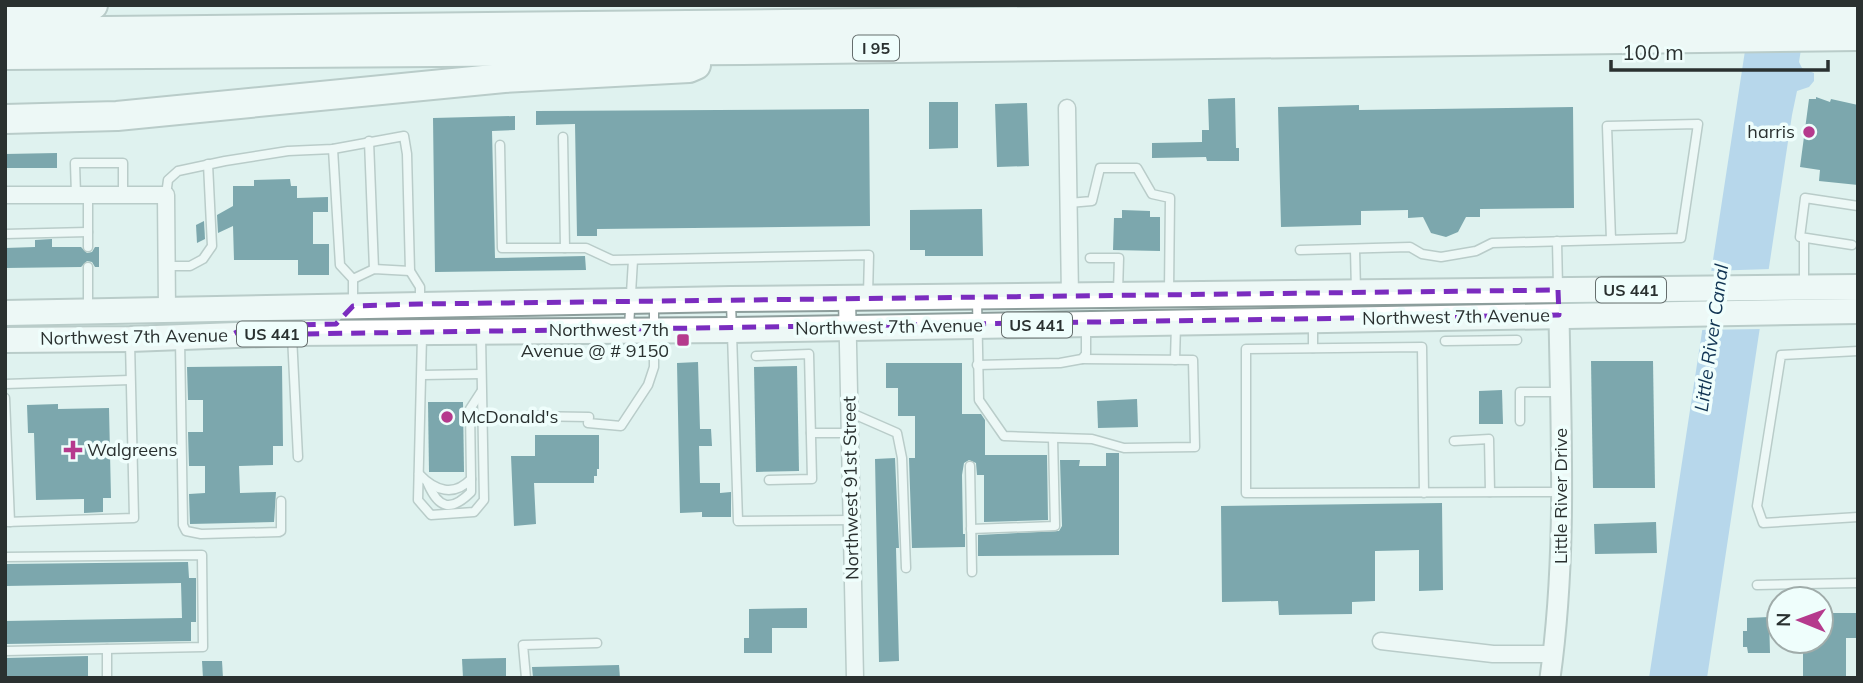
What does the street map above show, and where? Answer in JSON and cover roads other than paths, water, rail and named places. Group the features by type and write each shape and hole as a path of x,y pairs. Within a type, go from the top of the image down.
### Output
{"highway":[{"path":"10,31 93,5"},
{"path":"1811,25 1858,13"},
{"name":"I 95","path":"10,31 742,50 1811,25 1858,36"},
{"path":"10,31 1737,26"},
{"path":"5,119 117,116 504,78 689,68 742,50"}],"main road":[{"name":"Northwest 7th Avenue","path":"1767,301 1804,288 1858,287"},
{"name":"Northwest 7th Avenue","path":"5,313 731,299 1356,293 1558,302 1767,301 1858,311"},
{"name":"Northwest 7th Avenue","path":"5,340 292,333 731,330 773,342 847,327 1313,320 1465,330 1558,302"},
{"path":"422,333 441,318 488,318 507,303"},
{"path":"232,335 249,326 335,324 353,306"}],"street":[{"path":"1067,108 1070,296"},
{"path":"5,195 166,195 167,309"},
{"name":"Northwest 91st Street","path":"855,678 847,327 858,298"},
{"name":"Little River Drive","path":"1550,678 1562,564 1558,302"},
{"path":"1381,641 1493,654 1554,654"}],"lane":[{"path":"1300,250 1410,247 1422,254 1441,257 1476,251 1492,243 1611,240 1681,237 1698,124 1607,126 1611,240"},
{"path":"166,195 168,180 178,171 288,151 333,149 404,136 407,154 410,271 419,287 420,304"},
{"path":"563,136 565,248"},
{"path":"369,141 374,269"},
{"path":"500,145 502,248 586,248 612,260 869,255 858,298"},
{"path":"333,149 340,265 353,279 353,306"},
{"path":"88,247 88,232 75,163 123,163 123,195"},
{"path":"167,266 190,266 203,259 212,246 208,164"},
{"path":"1068,203 1092,201 1100,169 1136,169 1152,194 1170,198 1169,295"},
{"path":"1852,245 1800,237 1805,198 1858,206"},
{"path":"5,234 88,232"},
{"path":"1804,238 1804,288"},
{"path":"1557,241 1558,302"},
{"path":"1355,249 1356,293"},
{"path":"1090,258 1119,258 1118,295"},
{"path":"629,331 633,260"},
{"path":"88,267 88,312"},
{"path":"353,279 374,269 410,271"},
{"path":"977,297 977,365 979,400 1004,436 1092,439 1124,448 1195,447 1193,360 1083,359 1060,363 977,365"},
{"path":"731,299 738,521 852,520"},
{"path":"527,416 589,417 589,423 621,426 648,384 654,367 654,301"},
{"path":"1313,320 1313,348"},
{"path":"1175,360 1176,322"},
{"path":"1083,359 1086,354 1086,324"},
{"path":"1445,341 1465,330 1517,340"},
{"path":"422,333 418,500 431,515 474,512 484,500 481,332"},
{"path":"292,333 298,457"},
{"path":"180,336 183,525 187,531 201,534 279,532 281,500"},
{"path":"5,398 8,522 134,518 131,339"},
{"path":"757,356 773,342 809,354 812,479 769,480"},
{"path":"1424,493 1422,347 1246,349 1246,493 1424,493 1563,492"},
{"path":"1858,351 1781,355 1757,506 1763,523 1858,517"},
{"path":"422,374 481,374"},
{"path":"5,384 130,380"},
{"path":"419,474 435,500 444,505 461,502 471,492 470,409 482,390"},
{"path":"1520,421 1520,392 1560,392"},
{"path":"849,412 897,433 902,458 906,568"},
{"path":"811,433 850,433"},
{"path":"971,529 1055,526 1053,438"},
{"path":"1454,441 1489,439 1490,492"},
{"path":"970,466 972,572"},
{"path":"426,482 435,488 452,490 463,487 471,479"},
{"path":"5,557 202,555 203,648 5,651"},
{"path":"1757,586 1858,583"},
{"path":"526,678 523,645 597,643"},
{"path":"107,649 107,678"}],"water":[{"name":"Little River Canal","path":"1752,5 1808,5 1799,62 1802,68 1814,73 1814,81 1809,87 1797,91 1792,115 1707,678 1649,678"}],"place":[{"name":"harris","path":"1809,132"},
{"name":"Northwest 7th Avenue @ # 9150","path":"683,340"},
{"name":"McDonald's","path":"447,417"},
{"name":"Walgreens","path":"73,450"}]}
